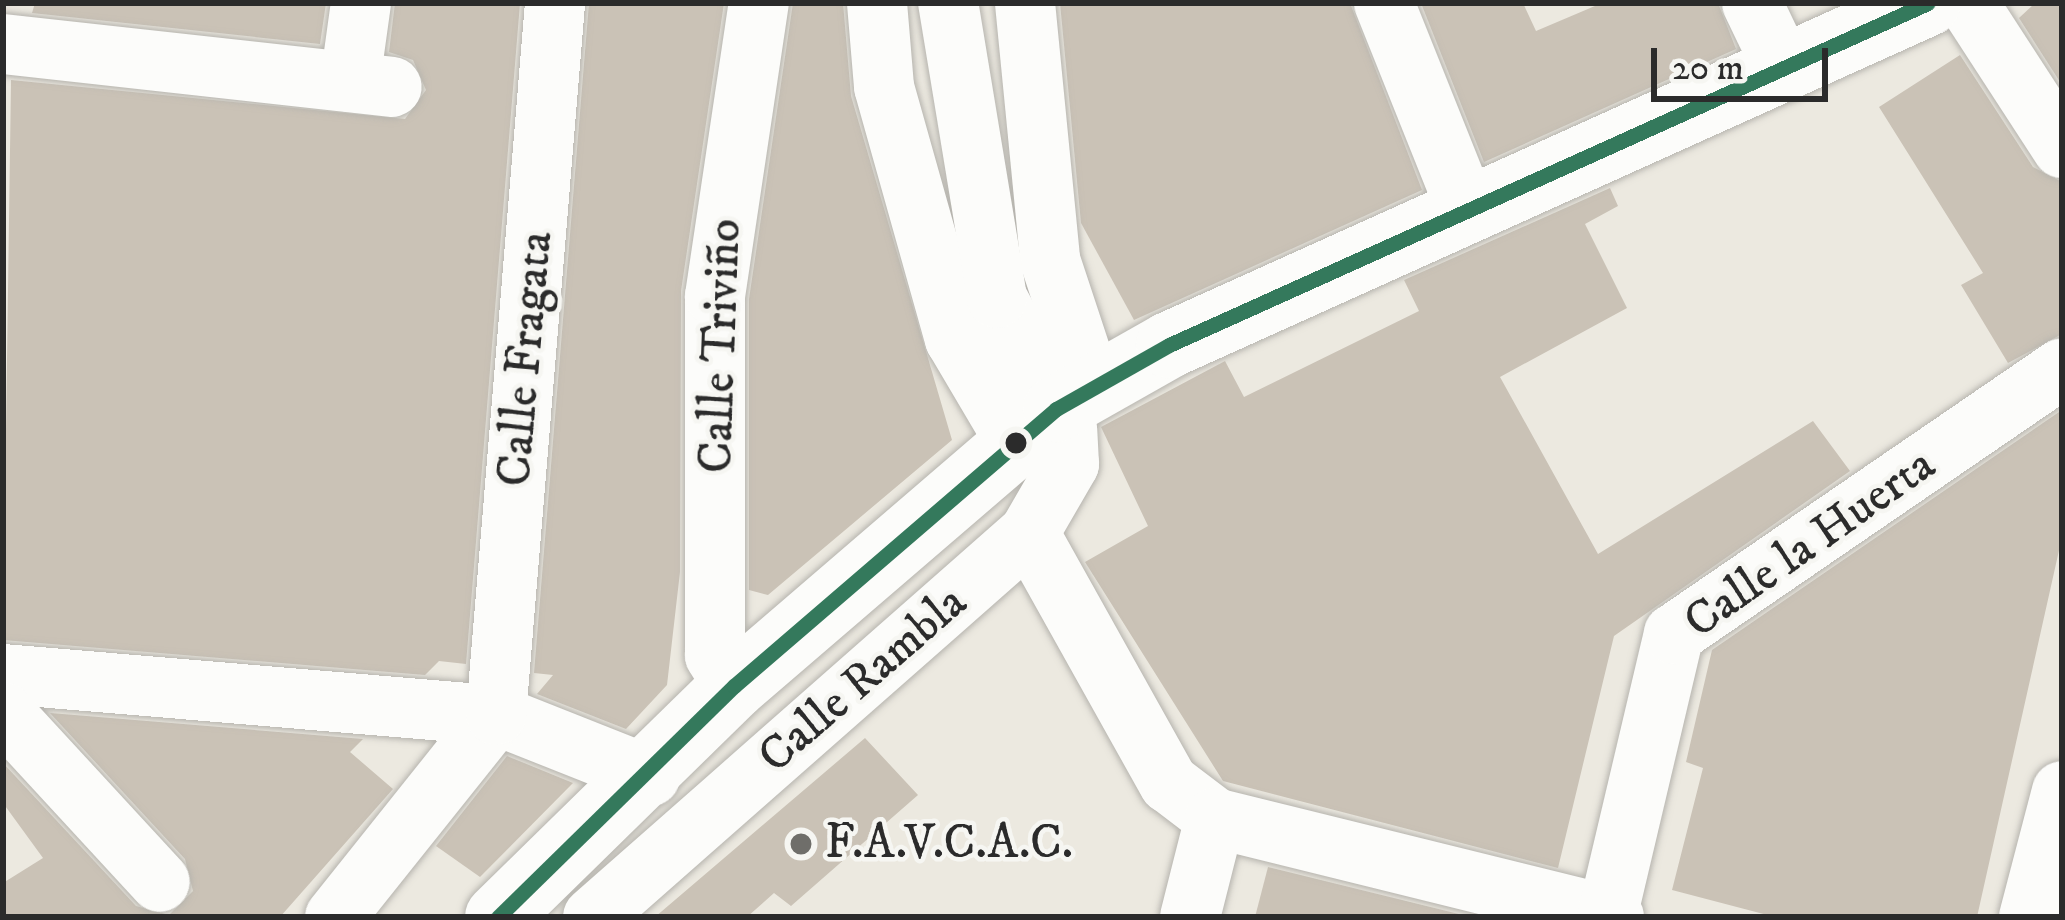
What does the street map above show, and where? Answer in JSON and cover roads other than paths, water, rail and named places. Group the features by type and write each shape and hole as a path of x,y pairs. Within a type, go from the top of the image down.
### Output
{"street":[{"path":"3,44 371,85 361,3"},
{"name":"Calle Fragata","path":"496,716 556,3"},
{"name":"Calle Triviño","path":"734,686 715,655 716,296 759,3"},
{"path":"877,3 884,87 955,339 1053,411"},
{"path":"948,3 997,298 1053,411"},
{"path":"1025,3 1050,260 1053,411"},
{"path":"1384,3 1467,211"},
{"path":"1752,3 1785,73"},
{"path":"498,917 650,776 734,686 1053,411 1467,211 1785,73 1928,3"},
{"path":"1968,3 2062,148"},
{"name":"Calle la Huerta","path":"1610,916 1674,634 2062,368"},
{"name":"Calle Rambla","path":"593,917 1029,533 1069,464 1053,411"},
{"path":"1029,533 1169,783 1214,818 1610,916"},
{"path":"3,674 496,716 650,776"},
{"path":"3,712 160,882"},
{"path":"335,917 496,716"},
{"path":"2029,917 2062,791"},
{"path":"1190,917 1214,818"}],"place":[{"name":"F.A.V.C.A.C.","path":"801,844"}]}
